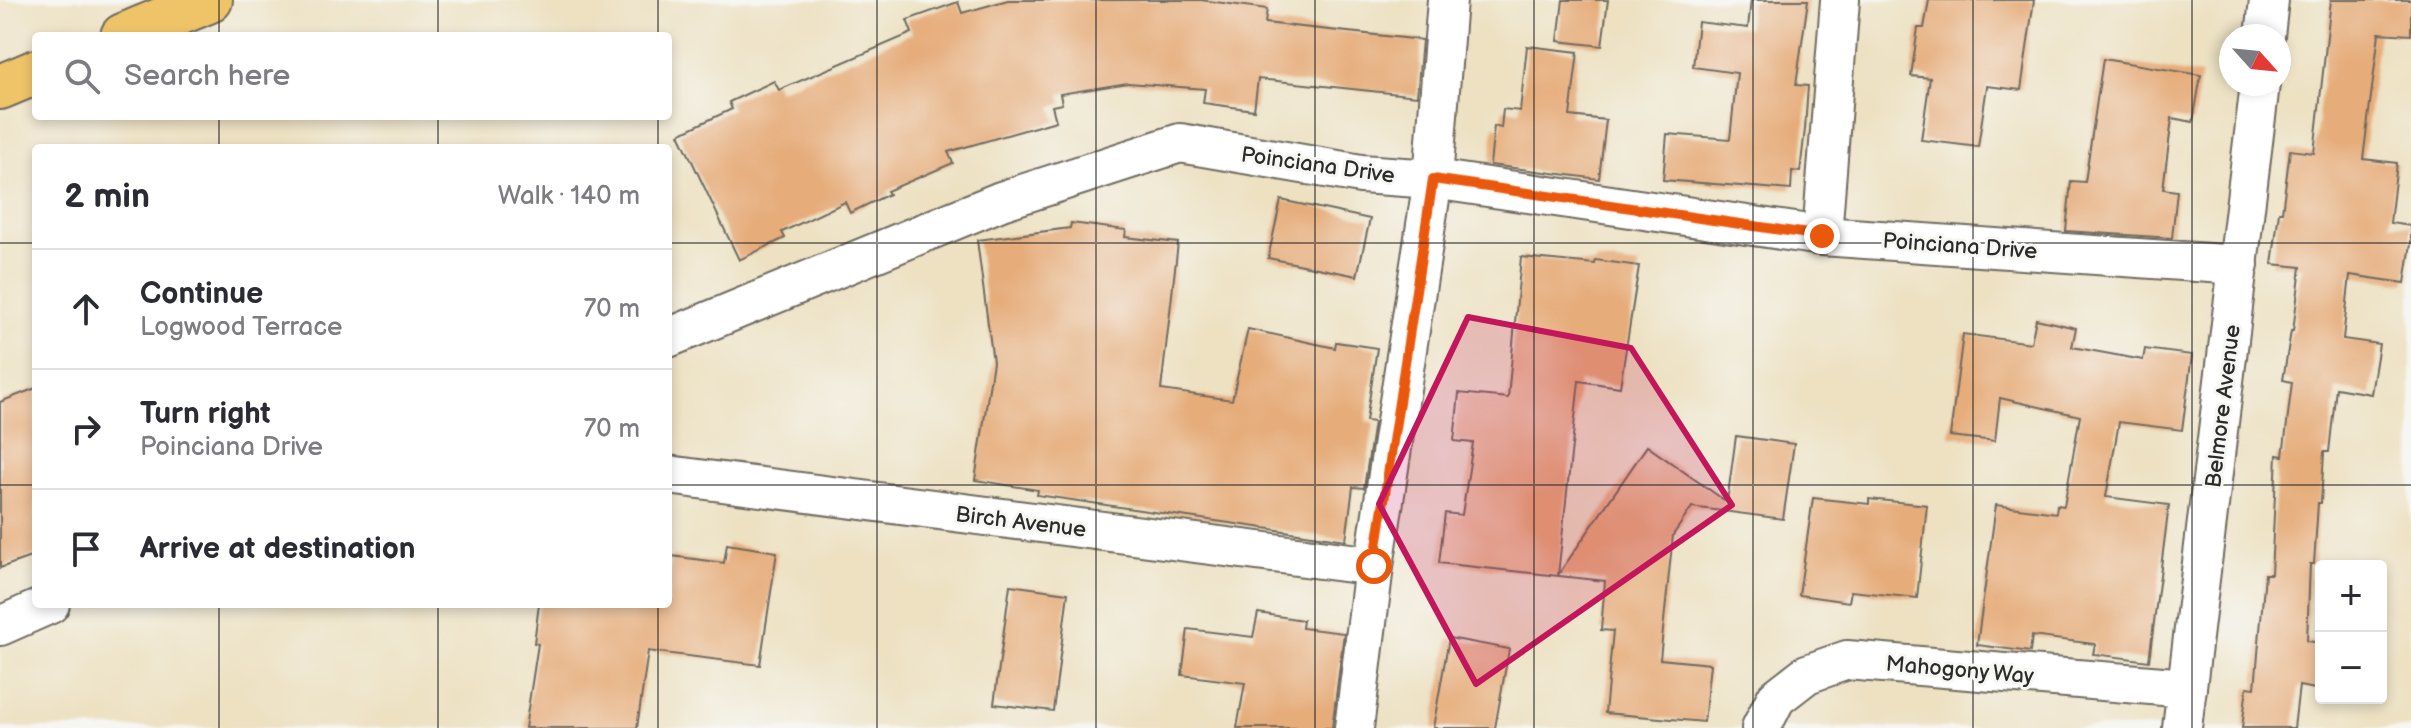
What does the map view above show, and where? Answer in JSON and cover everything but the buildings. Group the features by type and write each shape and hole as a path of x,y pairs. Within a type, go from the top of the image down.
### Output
{"main road":[{"path":"133,32 210,0"},
{"path":"0,87 32,74"}],"street":[{"path":"1354,728 1374,566 1433,179 1447,0"},
{"path":"1822,236 1840,0"},
{"path":"2266,24 2269,0"},
{"name":"Belmore Avenue","path":"2182,728 2259,96"},
{"name":"Poinciana Drive","path":"672,336 1001,201 1180,143 1361,174 1433,179 1822,236 2239,265"},
{"name":"Birch Avenue","path":"672,476 1374,566"},
{"path":"0,626 41,608"},
{"name":"Mahogony Way","path":"1761,728 1776,698 1807,674 1847,660 2187,688"}],"highlighted area":[{"path":"1468,317 1631,348 1732,505 1476,684 1379,504"}],"route":[{"path":"1374,566 1433,179 1822,236"}]}
